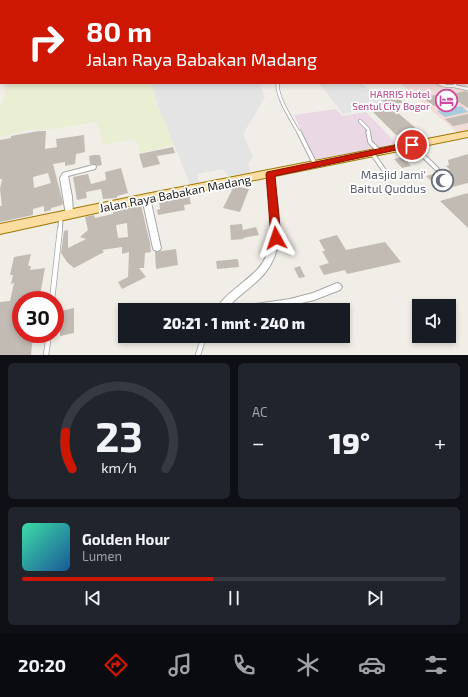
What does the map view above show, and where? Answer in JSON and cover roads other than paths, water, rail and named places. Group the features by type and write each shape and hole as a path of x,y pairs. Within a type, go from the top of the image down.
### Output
{"main road":[{"name":"Jalan Raya Babakan Madang","path":"0,229 65,214 468,134"}],"street":[{"path":"65,214 68,197 64,178 65,175 94,167"},
{"path":"227,303 260,272 272,257 276,238 270,174"},
{"path":"146,198 157,248"},
{"path":"293,303 322,294 337,287"}],"lane":[{"path":"278,84 277,87 286,111 308,149 315,165"},
{"path":"441,84 446,86 455,85 468,89"},
{"path":"360,120 368,129 370,142 386,173"},
{"path":"412,145 437,169"},
{"path":"53,291 65,214"},
{"path":"46,355 48,343"},
{"path":"198,355 202,343"}],"water":[{"path":"461,106 468,112 445,117 437,111"}],"place":[{"name":"HARRIS Hotel Sentul City Bogor","path":"446,100"},
{"name":"Masjid Jami' Baitul Quddus","path":"442,181"}]}
